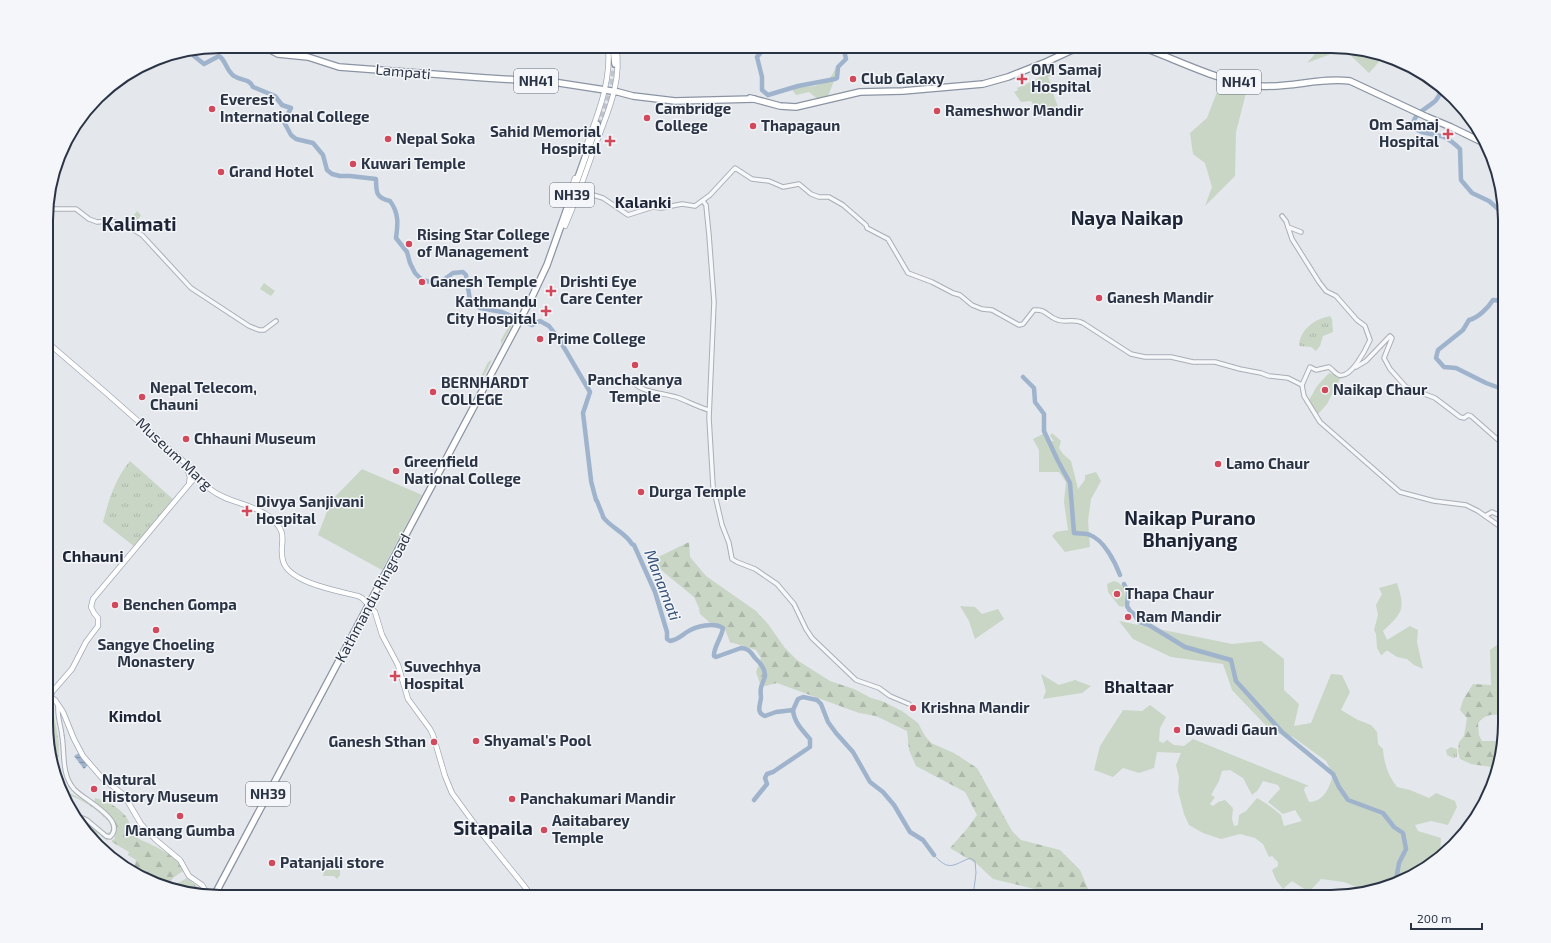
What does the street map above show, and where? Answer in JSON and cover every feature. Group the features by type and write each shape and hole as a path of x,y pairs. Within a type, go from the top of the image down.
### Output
{"highway":[{"name":"Lampati","path":"275,53 285,56 308,57 339,67 553,82 605,90"},
{"path":"613,53 614,64"},
{"name":"NH41","path":"605,90 682,98 744,96 780,106 796,108 855,93 915,87 971,84 999,80 1046,62 1063,53"},
{"name":"NH41","path":"1158,53 1200,70 1244,84 1278,86 1338,80 1350,81 1442,124 1480,145"},
{"name":"NH41","path":"1442,124 1452,126 1477,139"},
{"name":"Kathmandu Ringroad","path":"217,890 374,598 522,315 531,299 538,292 543,283 598,125"}],"main road":[{"path":"563,225 570,190 605,90 609,67 608,53"},
{"path":"563,225 580,191 615,91 618,72 614,53"},
{"name":"Museum Marg","path":"53,346 189,467 213,492 231,501 260,511 275,522 283,536 282,552 284,563 292,572 309,583 358,596 369,606"},
{"path":"181,460 189,470 190,477 188,486"},
{"path":"53,691 68,675 86,642 98,626 99,620 91,607 94,599 196,476"},
{"path":"369,606 375,612 382,635 398,664 408,699 430,729 452,793 479,830 527,890"},
{"path":"53,700 63,712 83,756 102,778 124,795 141,824 156,840 180,860 188,875 202,885 205,890"}],"street":[{"path":"580,191 603,198 628,215 653,207 661,208 682,204 695,206 710,195 735,168 752,179 769,182 783,187 799,184 812,194 819,197 829,197 843,205 866,225 867,228 888,239 908,272 960,295 972,305 982,309 992,310 1019,325 1023,324 1034,310 1040,309 1058,320 1076,320 1084,323 1131,354 1145,357 1171,357 1193,362 1215,362 1240,369 1261,372 1269,376 1288,378 1302,384"},
{"path":"703,200 706,205 710,235 714,302 709,410 713,486 722,526 729,542 732,559 755,569 777,584 794,604 812,638 856,680 879,688 890,696 909,704"},
{"path":"53,209 79,210 89,219 97,222 110,221 124,224 142,235 191,288 216,305 258,330 264,330 276,321"},
{"path":"1282,216 1286,220 1292,239 1326,292 1336,296 1357,320 1365,326 1369,333 1370,340 1353,369"},
{"path":"1288,227 1301,232"},
{"path":"1498,440 1471,416 1468,415 1464,418 1460,417 1435,398 1406,387 1390,369 1384,358 1392,338 1390,336 1366,361 1353,369 1340,375 1329,368 1316,370 1310,367 1302,384 1304,396 1320,422 1400,492 1434,501 1466,505 1498,525"},
{"path":"634,383 650,391 678,398 699,408 709,410"},
{"path":"1485,516 1492,512 1498,515"},
{"path":"58,705 64,764 68,779 74,790 92,802 112,821 114,828 112,835 110,837 106,836 88,820 82,818"}],"green space":[{"path":"1316,53 1333,53 1307,63"},
{"path":"1349,54 1380,61 1369,73"},
{"path":"840,65 827,99 819,100 809,92 796,95 791,88 815,86 829,80 836,68"},
{"path":"1051,66 1054,74 1048,77 1054,91 1053,93 1058,107 1050,110 1048,116 1042,117 1031,101 1021,102 1014,92 1018,90 1017,88 1048,73 1047,67"},
{"path":"1220,84 1246,93 1236,132 1235,176 1205,206 1212,187 1205,163 1193,154 1190,133 1207,118"},
{"path":"137,211 141,215 135,224 130,220"},
{"path":"264,283 275,291 271,296 260,289"},
{"path":"1330,316 1332,319 1333,332 1323,336 1320,346 1316,351 1311,347 1299,346 1302,335 1309,326 1324,317"},
{"path":"511,322 513,323 501,345 501,340"},
{"path":"492,360 479,386 476,387 488,362"},
{"name":"Naikap Chaur","path":"1329,373 1341,377 1327,404 1318,414 1309,400 1317,386"},
{"path":"1045,433 1049,441 1054,441 1050,436 1052,433 1061,441 1059,448 1071,461 1078,489 1085,480 1085,475 1096,472 1101,481 1091,499 1088,521 1090,547 1065,552 1052,536 1056,532 1068,530 1064,502 1066,482 1059,472 1039,472 1039,450 1033,439"},
{"path":"130,461 174,500 135,547 103,522 113,490 120,475"},
{"path":"362,469 422,495 382,570 318,535 331,501"},
{"path":"689,542 690,557 706,576 756,611 768,624 785,648 797,660 830,681 854,689 902,711 918,723 925,736 931,743 954,753 977,768 1012,831 1021,840 1060,850 1080,870 1088,890 1039,890 993,879 977,864 950,848 977,815 965,792 916,766 909,750 907,731 876,716 859,713 777,683 761,687 756,672 761,658 756,650 730,642 724,627 709,622 700,614 694,597 650,561"},
{"name":"Thapa Chaur","path":"1114,581 1118,582 1123,587 1125,604 1123,607 1119,606 1108,592 1107,584"},
{"path":"1397,583 1402,605 1398,615 1383,631 1387,640 1410,626 1418,630 1417,642 1423,669 1414,665 1407,659 1397,657 1388,651 1381,655 1377,648 1376,634 1374,630 1378,615 1376,605 1382,594 1379,588"},
{"path":"960,606 975,607 982,614 998,609 1004,619 975,639 969,621"},
{"path":"1119,621 1232,644 1261,641 1284,659 1284,690 1299,704 1294,726 1311,723 1331,674 1342,675 1350,692 1341,710 1358,720 1371,725 1377,732 1378,744 1383,749 1387,769 1397,787 1410,790 1429,798 1436,793 1455,801 1457,807 1448,825 1431,821 1415,825 1418,831 1441,838 1440,848 1424,862 1405,873 1363,887 1358,888 1344,882 1321,879 1311,890 1306,890 1292,881 1283,889 1276,880 1272,870 1278,866 1278,862 1272,856 1269,857 1263,844 1255,838 1240,834 1221,839 1203,833 1189,825 1184,814 1178,791 1179,777 1176,765 1181,753 1157,752 1154,768 1139,773 1123,768 1113,777 1094,770 1100,746 1123,710 1142,711 1150,705 1166,717 1160,728 1159,741 1163,743 1167,740 1174,745 1184,746 1193,739 1309,786 1305,787 1304,790 1309,802 1319,799 1326,793 1333,774 1326,761 1293,737 1272,732 1232,690 1223,664 1171,657 1133,639","holes":["1230,770 1243,778 1252,795 1258,790 1263,781 1278,785 1280,789 1268,802 1283,814 1295,810 1302,821 1284,826 1281,815 1257,798 1246,811 1239,815 1238,825 1234,826 1232,819 1233,808 1225,800 1218,802 1213,806 1210,804 1215,797 1211,795 1219,781 1222,771"]},
{"path":"1498,644 1498,690 1493,689 1491,685 1490,650"},
{"path":"1041,674 1059,685 1075,680 1091,686 1082,693 1043,699 1046,691"},
{"path":"1473,684 1491,685 1493,689 1498,690 1498,715 1484,717 1478,723 1479,735 1482,741 1497,741 1492,768 1471,764 1460,759 1458,751 1459,742 1464,736 1467,718 1460,710 1463,700"},
{"path":"53,715 54,715 59,744 58,763 54,744"},
{"path":"1451,747 1457,749 1457,757 1453,758 1447,755 1446,750"},
{"path":"62,775 69,793 93,806 103,816 82,801 69,795"},
{"path":"95,798 104,801 122,812 139,839 149,843 174,858 181,866 183,871 173,878 171,882 146,873 135,867 136,860 128,855 129,852 109,839 114,840 114,822 108,814 94,802"},
{"path":"86,818 107,833 110,832 112,826 112,830 109,834 107,834"},
{"path":"84,820 107,839 107,841 98,833 97,835"},
{"path":"324,870 340,870 340,875 337,879 334,876 323,876"},
{"path":"187,878 200,889 188,887 176,884"}],"water":[{"path":"79,753 88,765 84,769 74,756"}],"waterway":[{"path":"760,53 757,57 762,77 762,90 768,95 798,86 837,78 838,67 846,59 845,53"},
{"name":"Manamati","path":"194,55 204,64 219,56 231,74 239,79 249,82 253,87 275,96 282,105 291,108 284,122 291,135 296,139 313,143 323,155 327,170 332,174 376,179 376,188 379,196 390,201 395,210 397,223 396,238 407,252 415,273 422,280 431,282 442,281 453,273 463,272 466,275 470,300 480,308 502,312 532,325 540,321 549,326 559,339 590,392 583,413 591,480"},
{"path":"1440,94 1435,101 1417,115 1413,122 1413,127 1424,133 1444,137 1458,147 1460,149 1461,180 1472,193 1489,201 1498,209"},
{"path":"1498,300 1493,300 1482,312 1469,320 1463,330 1438,350 1436,358 1444,367 1456,368 1498,387"},
{"path":"1023,377 1034,388 1035,402 1044,414 1044,431 1070,483 1074,533 1088,534 1100,542 1112,558 1120,575"},
{"name":"Manamati","path":"591,481 596,500"},
{"name":"Manamati","path":"597,501 603,516"},
{"name":"Manamati","path":"603,517 626,536 632,544"},
{"name":"Manamati","path":"634,545 655,592 667,632 667,639 670,641 675,640 691,630 710,625 723,628 714,656 716,657 741,648 750,651 762,665 765,674 761,689 759,708 760,713 765,716 776,712 793,710 801,729 810,739 810,747 773,772 767,774 765,778 767,784 754,800"},
{"path":"1124,584 1128,592 1127,606 1139,622 1149,625 1185,647 1231,660 1236,681 1283,733 1333,774 1339,787 1348,800 1383,813 1394,827 1403,833 1406,849 1399,863 1397,876"},
{"path":"793,710 798,699 803,697 817,700 821,704 828,722 853,752 870,782 883,792 894,805 910,832 923,840 934,855"},
{"path":"934,855 944,864 951,866 970,858 975,861 976,873 974,890"}],"tunnel":[{"path":"599,125 611,92 615,64"}],"place":[{"name":"Club Galaxy","path":"853,79"},
{"name":"OM Samaj Hospital","path":"1022,79"},
{"name":"Everest International College","path":"212,109"},
{"name":"Rameshwor Mandir","path":"937,111"},
{"name":"Cambridge College","path":"647,118"},
{"name":"Thapagaun","path":"753,126"},
{"name":"Om Samaj Hospital","path":"1448,134"},
{"name":"Nepal Soka","path":"388,139"},
{"name":"Sahid Memorial Hospital","path":"610,141"},
{"name":"Kuwari Temple","path":"353,164"},
{"name":"Grand Hotel","path":"221,172"},
{"name":"Rising Star College of Management","path":"409,244"},
{"name":"Ganesh Temple","path":"422,282"},
{"name":"Drishti Eye Care Center","path":"551,291"},
{"name":"Ganesh Mandir","path":"1099,298"},
{"name":"Kathmandu City Hospital","path":"546,311"},
{"name":"Prime College","path":"540,339"},
{"name":"Panchakanya Temple","path":"635,365"},
{"name":"Naikap Chaur","path":"1325,390"},
{"name":"BERNHARDT COLLEGE","path":"433,392"},
{"name":"Nepal Telecom, Chauni","path":"142,397"},
{"name":"Chhauni Museum","path":"186,439"},
{"name":"Lamo Chaur","path":"1218,464"},
{"name":"Greenfield National College","path":"396,471"},
{"name":"Durga Temple","path":"641,492"},
{"name":"Divya Sanjivani Hospital","path":"247,511"},
{"name":"Thapa Chaur","path":"1117,594"},
{"name":"Benchen Gompa","path":"115,605"},
{"name":"Ram Mandir","path":"1128,617"},
{"name":"Sangye Choeling Monastery","path":"156,630"},
{"name":"Suvechhya Hospital","path":"395,676"},
{"name":"Krishna Mandir","path":"913,708"},
{"name":"Dawadi Gaun","path":"1177,730"},
{"name":"Shyamal's Pool","path":"476,741"},
{"name":"Ganesh Sthan","path":"434,742"},
{"name":"Natural History Museum","path":"94,789"},
{"name":"Panchakumari Mandir","path":"512,799"},
{"name":"Manang Gumba","path":"180,816"},
{"name":"Aaitabarey Temple","path":"544,830"},
{"name":"Patanjali store","path":"272,863"}],"district":[{"name":"Kalanki","path":"643,202"},
{"name":"Naya Naikap","path":"1127,218"},
{"name":"Kalimati","path":"139,224"},
{"name":"Naikap Purano Bhanjyang","path":"1190,529"},
{"name":"Chhauni","path":"93,556"},
{"name":"Bhaltaar","path":"1139,687"},
{"name":"Kimdol","path":"135,716"},
{"name":"Sitapaila","path":"493,828"}]}
